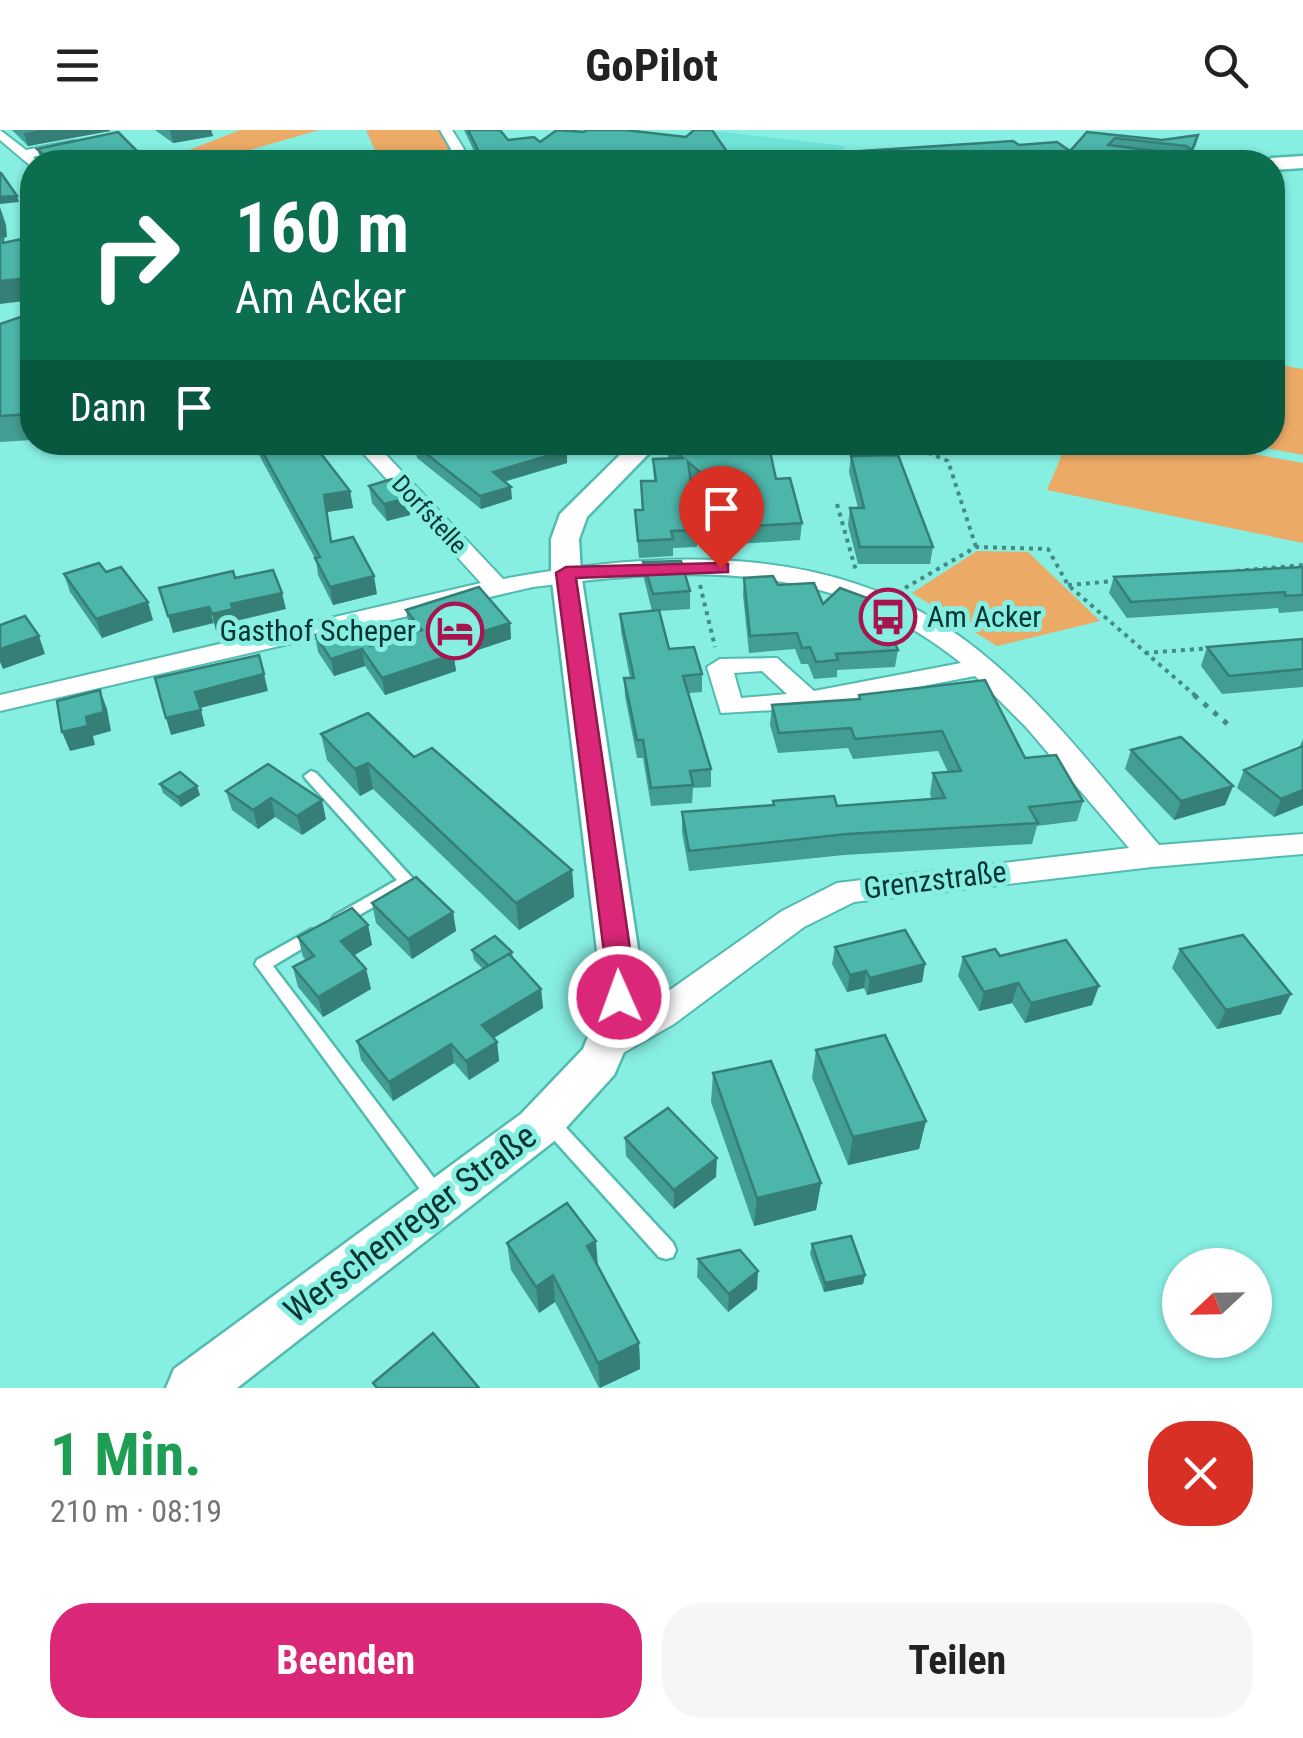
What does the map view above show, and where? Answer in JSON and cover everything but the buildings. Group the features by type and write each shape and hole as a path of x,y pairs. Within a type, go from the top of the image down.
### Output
{"street":[{"path":"0,134 20,151"},
{"path":"61,150 97,141"},
{"name":"Dorfstelle","path":"375,455 496,586"},
{"path":"611,1042 621,976 566,573 565,539 574,514 635,455"},
{"path":"0,703 566,573 721,568 784,575 881,602 952,642 1020,706 1152,856"},
{"path":"809,700 768,663 720,667 730,707 809,700 978,668"},
{"name":"Grenzstraße","path":"611,1042 662,1014 793,919 848,891 1152,856 1303,844"},
{"name":"Werschenreger Straße","path":"193,1388 546,1119 596,1066 611,1042"}],"lane":[{"path":"713,505 721,568"},
{"path":"311,776 407,881 263,964 440,1200"},
{"path":"546,1119 666,1250"}],"path":[{"path":"934,455 948,461 976,548"},
{"path":"837,504 857,573 844,590"},
{"path":"881,602 976,548 1048,550 1068,584 1231,727"},
{"path":"1225,572 1303,565"},
{"path":"695,568 720,667"},
{"path":"1068,584 1127,580"},
{"path":"1145,653 1224,647"}],"shaded area":[{"path":"240,130 319,130 250,150 189,150"},
{"path":"366,130 443,130 458,149 448,150 375,150"},
{"path":"705,130 846,146 841,150 681,150"},
{"path":"1285,366 1303,369 1303,455 1285,452"},
{"path":"1062,455 1259,455 1303,463 1303,543 1047,490"},
{"path":"977,551 1028,552 1100,621 997,646 912,593"}],"place":[{"name":"Am Acker","path":"888,617"},
{"name":"Gasthof Scheper","path":"455,631"}],"route":[{"path":"619,997 621,976 566,573 721,568"}]}
